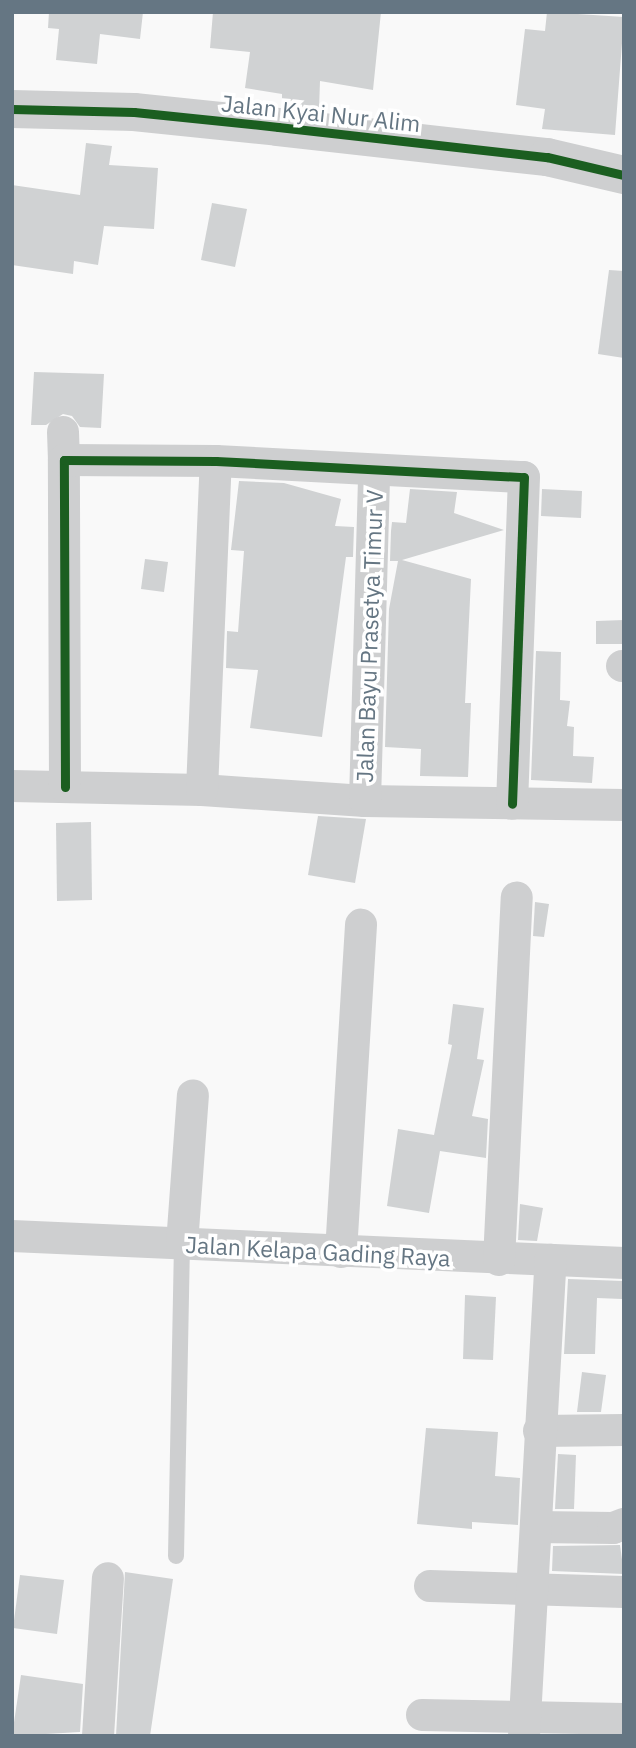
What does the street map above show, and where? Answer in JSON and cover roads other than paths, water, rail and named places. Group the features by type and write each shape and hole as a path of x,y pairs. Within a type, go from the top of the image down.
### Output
{"street":[{"name":"Jalan Kyai Nur Alim","path":"12,109 134,112 265,125 547,157 624,175"},
{"path":"65,787 63,446 216,461 374,470 517,474 527,483 512,804"},
{"path":"202,790 216,461"},
{"name":"Jalan Bayu Prasetya Timur V","path":"365,801 374,470"},
{"path":"12,786 202,790 365,801 624,805"},
{"path":"499,1260 517,897"},
{"path":"341,1252 361,925"},
{"path":"182,1244 193,1096"},
{"name":"Jalan Kelapa Gading Raya","path":"12,1236 499,1260 624,1263"},
{"path":"525,1727 534,1591 539,1432 551,1261"},
{"path":"539,1432 624,1430"},
{"path":"536,1527 614,1528 624,1524"},
{"path":"98,1736 108,1578"},
{"path":"430,1586 624,1592"},
{"path":"422,1715 525,1727 624,1719"}],"lane":[{"path":"176,1556 182,1244"}]}
